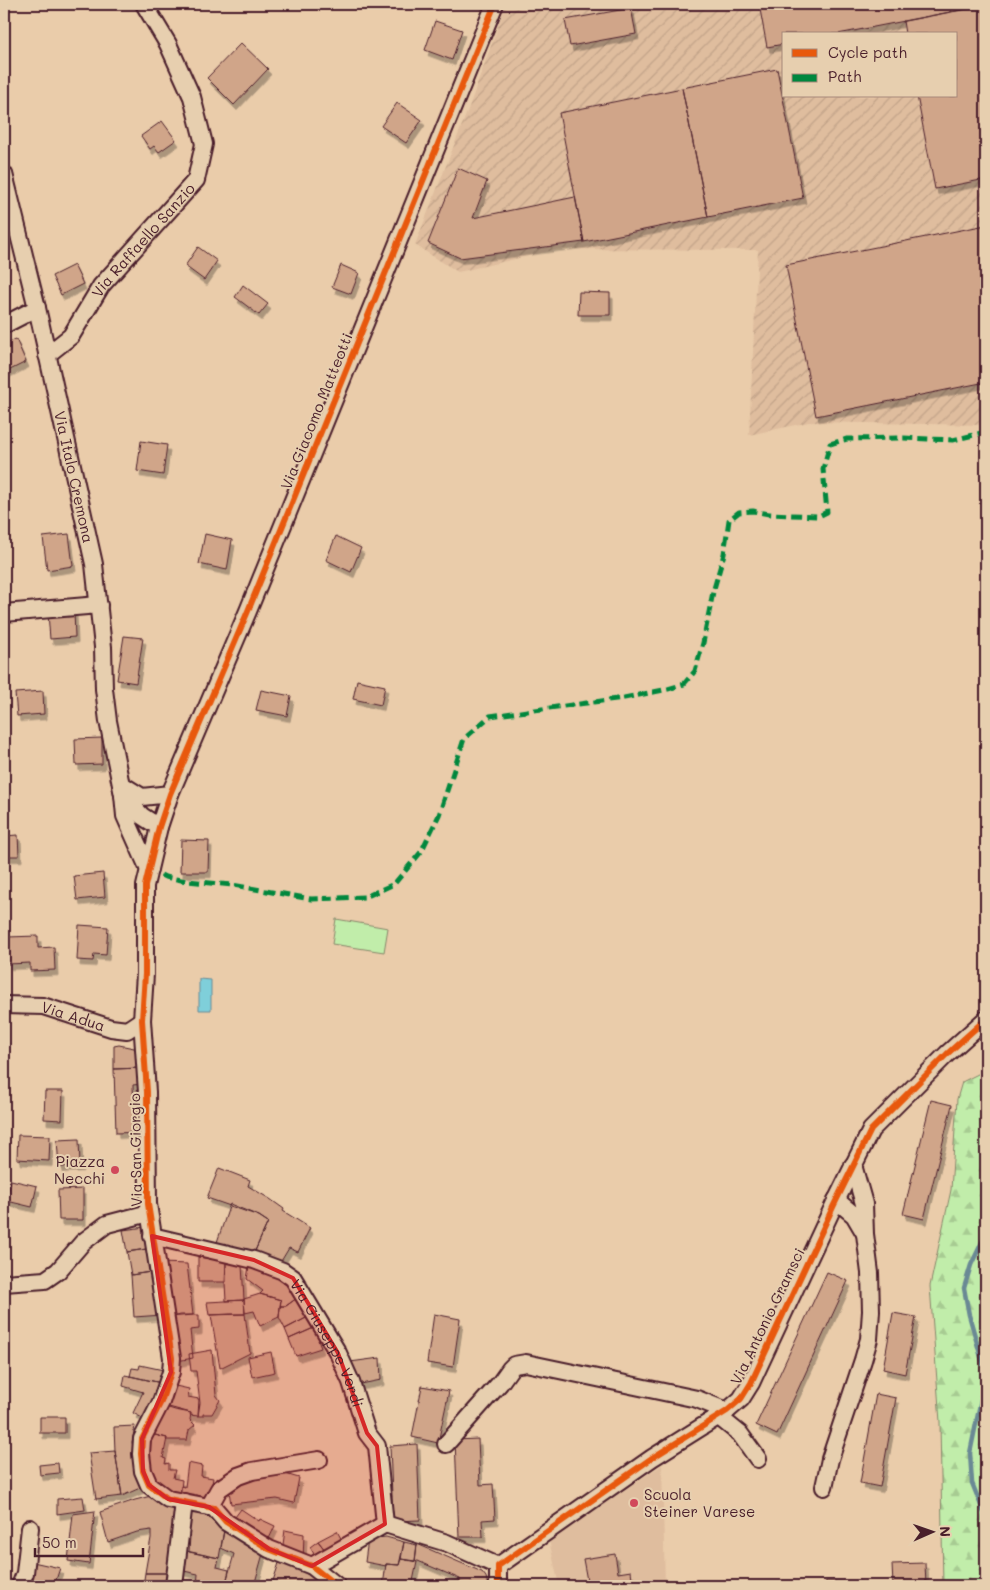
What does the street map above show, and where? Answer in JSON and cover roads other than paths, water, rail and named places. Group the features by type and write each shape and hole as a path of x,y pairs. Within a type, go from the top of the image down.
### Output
{"street":[{"name":"Via Raffaello Sanzio","path":"47,355 71,336 101,286 196,180 204,144 192,97 168,44 144,4"},
{"name":"Via Giacomo Matteotti","path":"160,827 170,794 248,611 495,4"},
{"name":"Via Italo Cremona","path":"4,174 37,308 94,564 100,605 104,689 125,816 150,870"},
{"path":"4,325 37,308"},
{"path":"4,613 100,605"},
{"path":"122,789 142,797 170,794"},
{"path":"122,789 142,816 160,827"},
{"name":"Via San Giorgio","path":"160,827 146,886 145,974 142,1020 147,1092 152,1236 172,1358 171,1372 161,1402 142,1440 142,1462 149,1485 168,1499 209,1507"},
{"name":"Via Adua","path":"4,1005 43,1006 111,1028 127,1030 142,1020"},
{"name":"Via Antonio Gramsci","path":"498,1566 652,1458 723,1414 741,1399 751,1383 836,1200 871,1130 947,1054 986,1019"},
{"path":"824,1487 830,1460 869,1339 871,1311 870,1273 865,1234 864,1204 854,1165"},
{"path":"836,1200 854,1215 865,1234"},
{"path":"4,1283 45,1280 58,1271 83,1242 107,1224 150,1213"},
{"name":"Via Giuseppe Verdi","path":"152,1236 254,1260 283,1271 293,1278 338,1353 351,1382 367,1433 377,1446 385,1524"},
{"path":"446,1444 510,1369 519,1363 526,1363 697,1399 723,1414 758,1459"},
{"path":"319,1460 252,1470 238,1476 219,1489 209,1507 214,1508 226,1522 269,1549 312,1566 337,1586"},
{"path":"174,1586 184,1502"},
{"path":"312,1566 385,1524 447,1543 498,1566 498,1586"},
{"path":"20,1586 25,1573 30,1528"}],"water":[{"path":"199,979 211,980 211,1010 199,1010"}],"waterway":[{"path":"981,1067 986,1087"},
{"path":"986,1234 971,1265 964,1288 969,1315 986,1375 970,1453 972,1483 986,1518"}],"place":[{"name":"Piazza Necchi","path":"115,1170"},
{"name":"Scuola Steiner Varese","path":"634,1503"}]}
